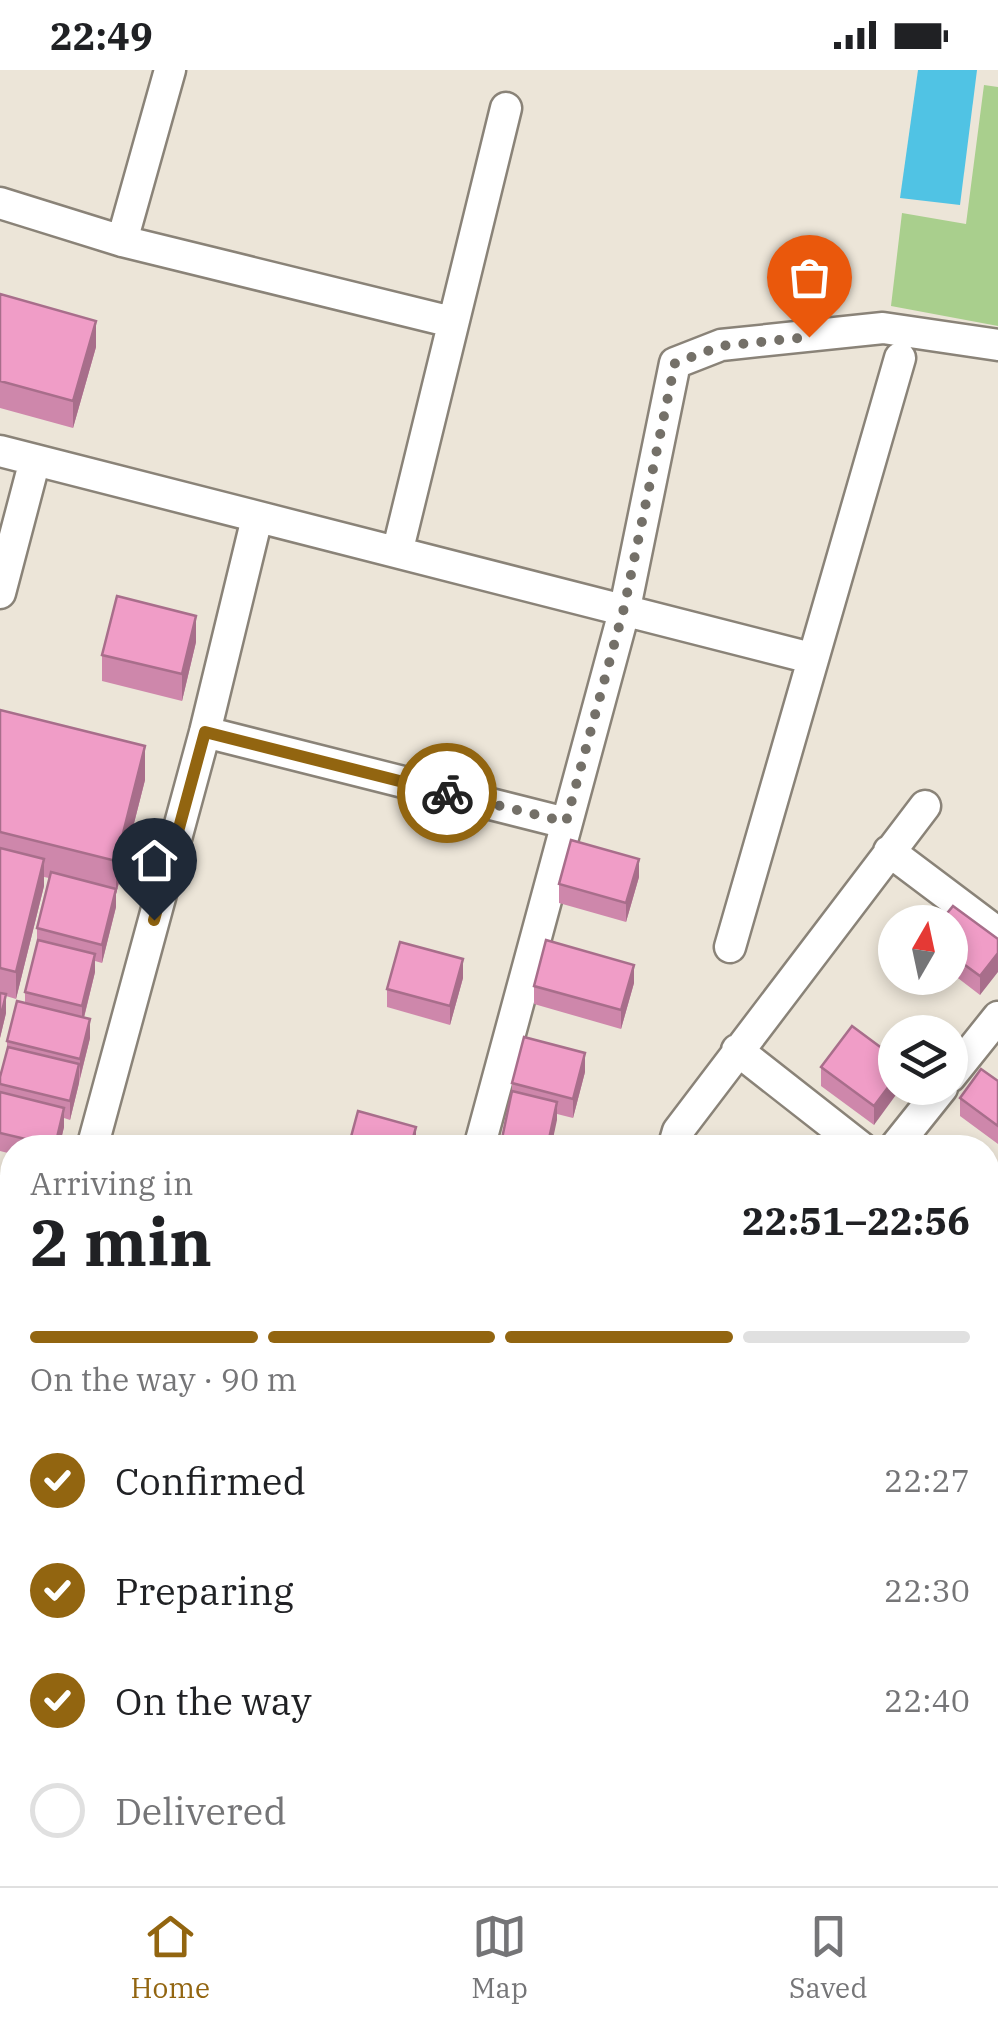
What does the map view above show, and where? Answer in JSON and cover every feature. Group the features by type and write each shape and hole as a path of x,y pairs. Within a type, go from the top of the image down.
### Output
{"street":[{"path":"122,242 170,70"},
{"path":"398,549 506,108"},
{"path":"0,203 122,242 452,322"},
{"path":"482,1135 624,608 675,363 721,346 883,328 998,345"},
{"path":"730,947 900,358"},
{"path":"0,451 257,518 398,549 811,658"},
{"path":"0,593 35,460"},
{"path":"96,1135 205,732 257,518"},
{"path":"205,732 566,822"},
{"path":"677,1135 924,806"},
{"path":"890,851 998,932"},
{"path":"968,1055 998,1017"},
{"path":"738,1050 846,1135"},
{"path":"904,1135 928,1105"}],"green space":[{"path":"984,85 998,87 998,326 891,306 902,213 966,224"}],"water":[{"path":"918,70 977,70 960,205 900,198"}],"building":[{"path":"0,294 96,321 73,401 0,381"},
{"path":"117,596 196,616 182,674 102,655"},
{"path":"0,710 145,746 116,861 0,832"},
{"path":"571,840 639,859 626,903 559,884"},
{"path":"0,848 44,859 16,972 0,968"},
{"path":"51,872 116,889 102,945 37,928"},
{"path":"968,917 998,939 998,953 980,976 968,967"},
{"path":"38,940 95,954 82,1006 25,992"},
{"path":"546,940 634,965 621,1010 534,986"},
{"path":"400,942 463,959 450,1006 387,989"},
{"path":"0,993 6,994 0,1020"},
{"path":"17,1001 90,1019 80,1059 7,1041"},
{"path":"852,1026 878,1045 878,1101 874,1106 821,1067"},
{"path":"524,1037 585,1053 573,1099 512,1083"},
{"path":"8,1047 79,1064 70,1101 0,1084"},
{"path":"981,1069 998,1081 998,1126 968,1104 968,1087"},
{"path":"512,1091 557,1102 550,1135 503,1135"},
{"path":"0,1092 64,1108 58,1135 0,1133"},
{"path":"358,1111 416,1127 414,1135 352,1135"}],"way so far":[{"path":"447,793 566,822 624,608 675,363 721,346 809,337"}],"route":[{"path":"154,920 205,732 447,793"}]}
